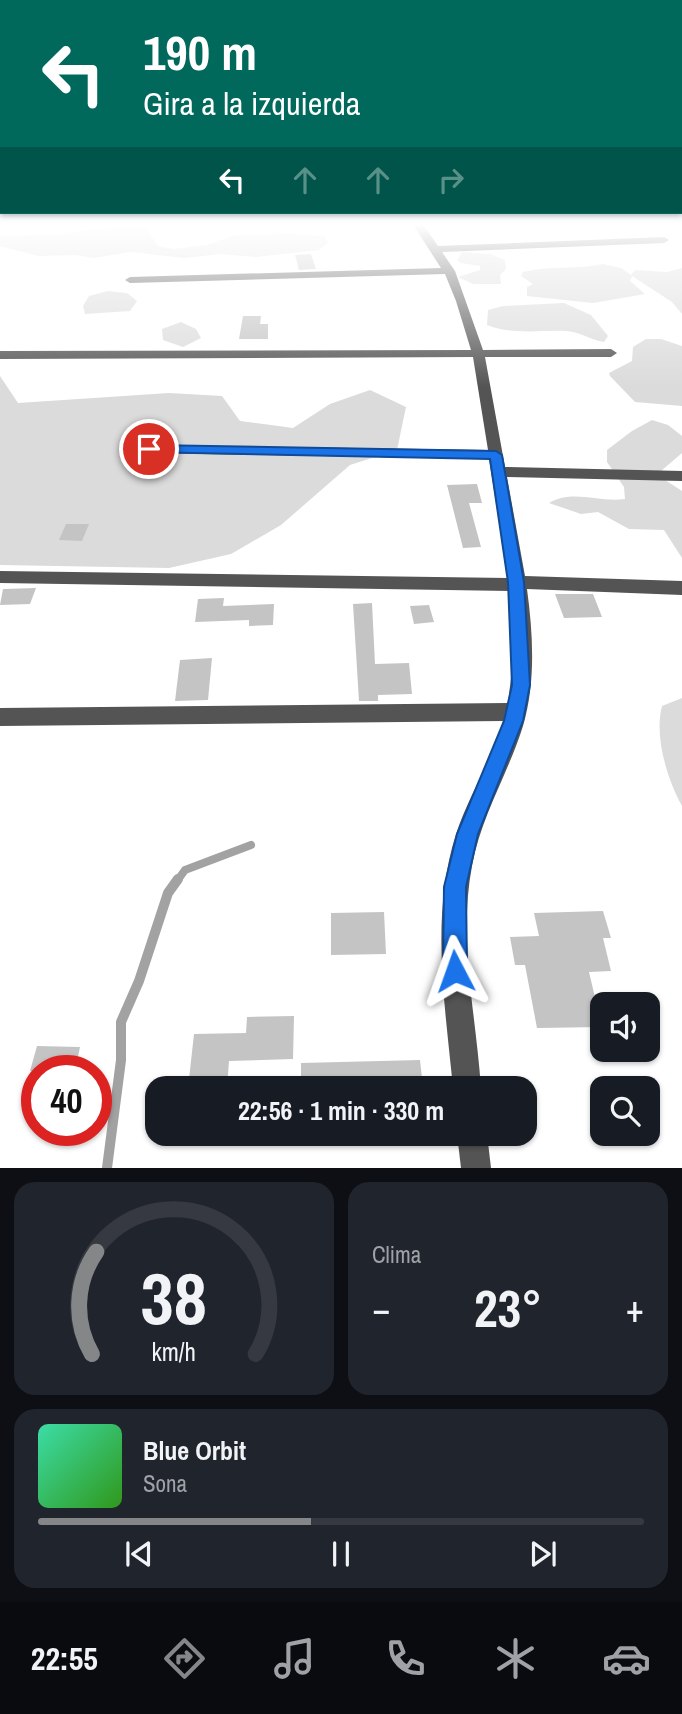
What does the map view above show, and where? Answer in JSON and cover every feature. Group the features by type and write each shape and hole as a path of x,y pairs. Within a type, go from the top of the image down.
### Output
{"street":[{"path":"130,280 219,278"},
{"path":"452,278 479,353 517,584 521,643 521,685 517,712 468,834 455,887 453,947 466,1076"},
{"path":"0,355 611,353"},
{"path":"149,449 497,463 682,476"},
{"path":"0,577 682,589"},
{"path":"0,718 517,712"},
{"path":"473,1146 476,1168"}],"shaded area":[{"path":"459,278 500,278 501,284 473,284"},
{"path":"523,278 631,278 630,281 645,294 593,303 527,296 527,287 533,284"},
{"path":"634,278 682,278 682,314 672,302"},
{"path":"108,291 127,293 137,301 130,311 85,314 83,306 89,296"},
{"path":"564,303 591,315 608,336 604,342 571,331 516,331 487,325 488,310 503,306"},
{"path":"181,322 196,329 201,338 183,347 163,340 162,329"},
{"path":"646,339 661,339 682,346 682,406 635,402 610,376 609,373 632,361 633,347"},
{"path":"0,376 18,403 169,393 222,396 240,421 293,428 330,404 370,390 406,407 397,450 350,465 281,525 231,554 169,568 0,565"},
{"path":"652,420 668,425 682,436 682,453 661,471 662,478 682,491 682,558 664,530 629,529 598,512 581,514 549,503 568,497 625,499 624,487 607,462 607,450"},
{"path":"682,698 682,806 663,757 660,718 662,706"}],"building":[{"path":"243,316 261,316 260,324 268,324 268,339 239,339"},
{"path":"477,484 482,503 469,503 481,547 463,548 447,485"},
{"path":"66,524 89,524 82,541 59,540"},
{"path":"36,588 30,604 0,605 3,589"},
{"path":"555,594 593,594 602,617 564,618"},
{"path":"224,598 223,606 274,604 273,625 249,626 249,620 195,622 198,599"},
{"path":"372,603 375,664 409,663 412,694 378,695 378,701 359,701 353,604"},
{"path":"429,605 434,622 414,624 410,606"},
{"path":"212,658 208,700 175,701 180,660"},
{"path":"603,911 611,938 603,938 611,971 589,972 594,992 590,992 590,1027 537,1028 525,965 515,965 510,937 539,936 534,913"},
{"path":"384,912 386,954 331,955 331,913"},
{"path":"294,1016 293,1059 229,1061 228,1076 189,1076 194,1034 246,1033 247,1017"},
{"path":"37,1046 80,1047 78,1055 34,1055"},
{"path":"420,1060 422,1076 301,1076 301,1063"}],"waterway":[{"path":"177,881 185,870 251,845"},
{"path":"107,1168 121,1060 121,1022 139,981 168,893 178,879"}],"route":[{"path":"149,449 496,455 516,582 521,685 517,712 468,834 455,887 455,971"}]}
